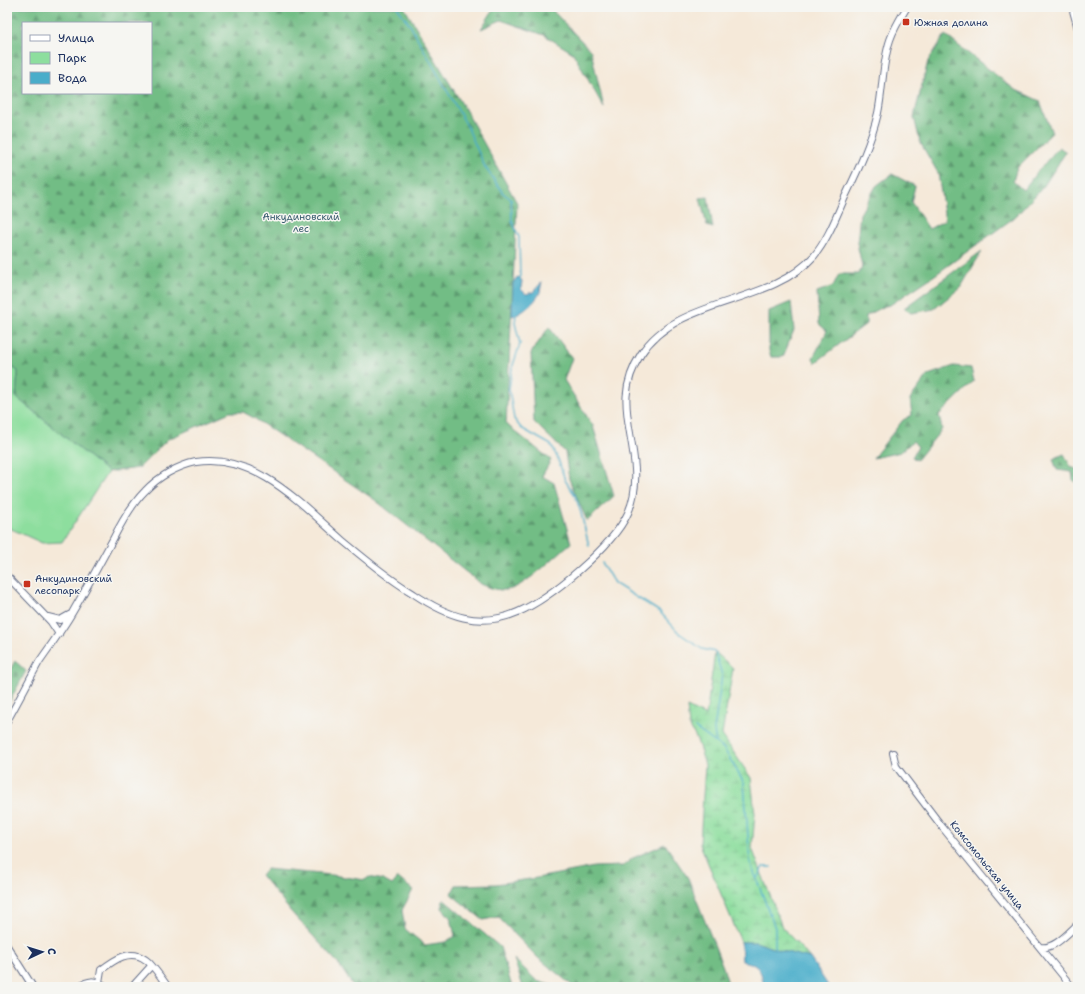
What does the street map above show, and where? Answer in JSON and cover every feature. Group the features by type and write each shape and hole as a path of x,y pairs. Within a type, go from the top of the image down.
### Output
{"street":[{"path":"7,721 41,659 72,613 123,520 145,490 172,470 188,464 207,461 223,461 242,466 269,479 288,493 384,574 443,612 463,618 493,620 519,612 549,594 609,542 628,513 635,481 633,454 626,417 626,392 635,364 648,343 663,330 680,320 766,287 791,275 808,262 823,244 832,227 870,140 878,111 883,67 889,42 893,31 907,7"},
{"path":"1072,7 1078,28"},
{"path":"7,576 55,626 59,634"},
{"path":"45,616 51,619 60,620 72,613"},
{"name":"Комсомольская улица","path":"893,753 896,766 943,828 1072,987"},
{"path":"1040,947 1045,948 1052,946 1078,924"},
{"path":"7,946 33,987"},
{"path":"1050,959 1050,950 1052,946"},
{"path":"99,982 101,970 114,960 132,954 147,960 168,987"},
{"path":"132,987 151,966"},
{"path":"76,987 90,980 99,982 107,987"}],"green space":[{"name":"Анкудиновский лес","path":"7,7 404,7 465,109 517,203 506,424 551,460 542,476 554,483 571,543 534,575 518,586 503,590 481,584 375,500 243,412 230,412 168,439 139,468 108,472 16,397 18,371 9,365 7,367"},
{"path":"495,7 560,7 553,11 591,51 604,108 573,53 544,35 501,20 481,29"},
{"path":"945,35 1014,89 1040,101 1052,133 1017,168 1013,181 1023,190 1059,147 1066,152 1043,187 1015,217 935,275 890,305 866,316 866,324 815,363 813,358 827,331 819,324 817,292 833,286 839,274 859,274 862,266 857,243 860,214 876,186 892,174 915,186 911,202 929,229 945,220 938,173 920,142 914,117 928,61"},
{"path":"708,197 713,228 707,226 700,198"},
{"path":"982,251 961,287 934,309 911,313 904,308"},
{"path":"791,302 794,330 783,357 771,357 769,351 769,311"},
{"path":"549,327 572,358 564,380 593,426 614,496 587,521 569,479 565,452 534,422 531,353"},
{"path":"9,365 18,371 16,397 108,472 62,542 42,543 7,527 7,367"},
{"path":"954,366 971,368 974,381 939,415 942,429 917,460 912,457 918,447 913,441 901,452 873,458 903,420 912,415 910,399 928,375"},
{"path":"1064,454 1071,467 1078,470 1078,483 1073,480 1072,472 1057,470 1053,459"},
{"path":"715,652 733,668 722,735 751,778 755,814 752,848 782,927 810,958 775,949 756,942 741,942 700,844 705,765 697,740 689,725 687,707 706,716"},
{"path":"15,661 26,671 7,706 7,675"},
{"path":"665,844 688,878 723,967 729,987 574,987 537,957 498,917 483,920 451,894 456,885 496,884 594,867 623,866 633,858"},
{"path":"266,869 332,875 365,880 369,877 383,880 392,885 398,878 413,890 402,910 405,929 425,945 445,942 455,936 451,918 442,908 443,899 500,947 512,987 354,987 337,962 292,913 261,875"},
{"path":"514,959 537,981 556,987 523,987"}],"water":[{"path":"517,277 522,281 521,289 526,294 533,292 542,282 539,295 536,299 524,311 512,316 513,283"},
{"path":"741,942 756,942 775,949 810,958 829,987 764,987 759,969 753,964 742,961"}],"waterway":[{"path":"397,7 410,25 467,126 485,167 503,193 511,199 512,221 519,237 520,279"},
{"path":"516,314 515,323 520,344 512,368 509,389 514,419 521,428 551,445 558,459 565,480 575,495 589,546"},
{"path":"602,563 614,583 660,612 679,633 702,649 715,652 722,675 714,730 716,743"},
{"path":"695,728 724,749 744,783 750,862 775,928 775,949"},
{"path":"756,880 763,867 771,867"}],"place":[{"name":"Южная долина","path":"906,22"},
{"name":"Анкудиновский лесопарк","path":"27,584"}]}
